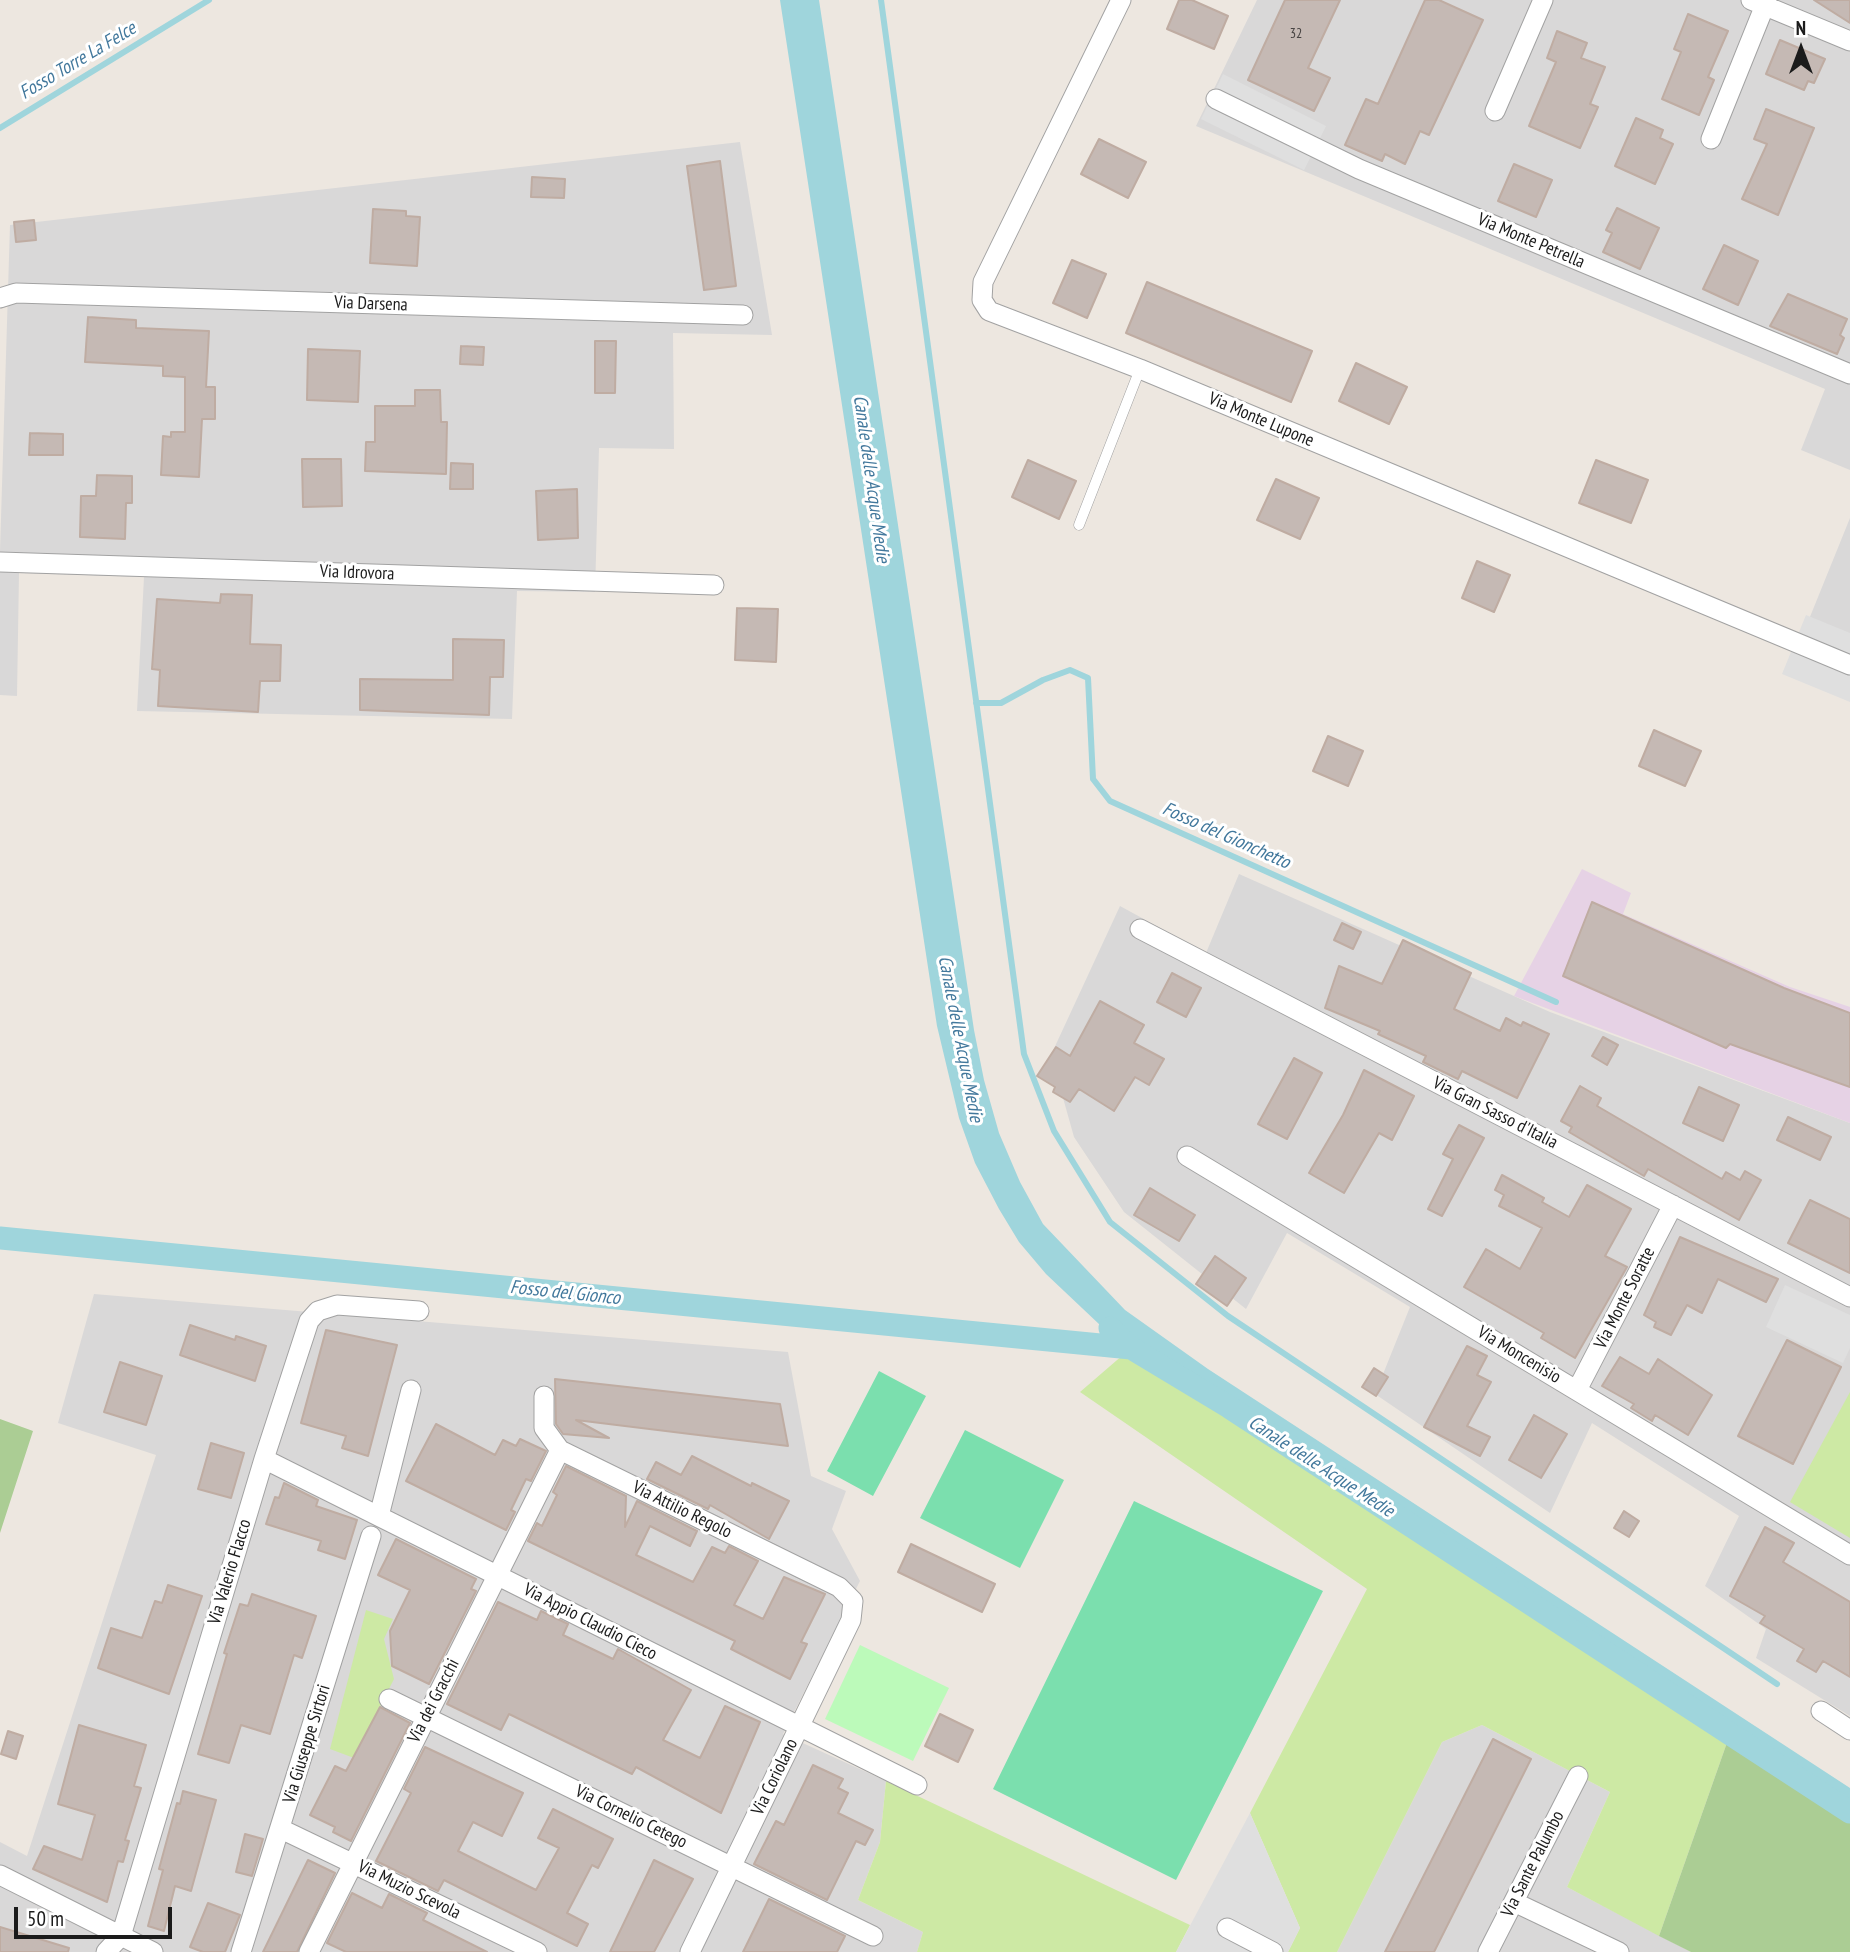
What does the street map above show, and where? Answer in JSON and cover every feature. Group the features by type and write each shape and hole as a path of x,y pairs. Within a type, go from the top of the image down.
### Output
{"street":[{"name":"Via Monte Lupone","path":"1121,0 986,274 981,295 989,311 1139,369 1850,665"},
{"path":"1494,111 1543,0"},
{"path":"1711,139 1761,2 1850,41"},
{"name":"Via Monte Petrella","path":"1216,99 1359,169 1850,374"},
{"name":"Via Darsena","path":"0,298 16,293 743,315"},
{"name":"Via Idrovora","path":"0,562 714,585"},
{"name":"Via Gran Sasso d'Italia","path":"1140,929 1850,1297"},
{"name":"Via Moncenisio","path":"1187,1156 1850,1555"},
{"name":"Via Monte Soratte","path":"1577,1391 1673,1205"},
{"name":"Via Valerio Flacco","path":"121,1936 264,1458 313,1315 337,1305 419,1311"},
{"path":"379,1516 411,1391"},
{"path":"544,1396 544,1428 560,1450"},
{"name":"Via dei Gracchi","path":"309,1952 560,1450"},
{"name":"Via Attilio Regolo","path":"560,1450 839,1587 853,1601"},
{"name":"Via Appio Claudio Cieco","path":"264,1458 917,1785"},
{"name":"Via Giuseppe Sirtori","path":"241,1952 371,1536"},
{"name":"Via Coriolano","path":"690,1952 851,1620 853,1601"},
{"name":"Via Cornelio Cetego","path":"389,1699 873,1936"},
{"path":"1821,1711 1850,1730"},
{"name":"Via Sante Palumbo","path":"1488,1952 1578,1776"},
{"name":"Via Muzio Scevola","path":"281,1829 537,1952"},
{"path":"0,1875 153,1952"},
{"path":"1514,1902 1619,1952"},
{"path":"1227,1928 1273,1952"},
{"path":"106,1952 121,1936"}],"lane":[{"path":"1079,525 1139,369"}],"shaded area":[{"path":"1257,0 1850,0 1850,470 1801,450 1825,389 1196,126"},
{"path":"1223,74 1326,126 1304,170 1201,119"},
{"path":"740,142 772,335 673,333 674,449 599,448 595,592 517,591 512,719 137,711 144,577 19,573 17,696 0,695 0,551 10,225"},
{"path":"1850,518 1850,666 1799,644"},
{"path":"1806,615 1850,633 1850,702 1782,674"},
{"path":"1582,869 1631,893 1623,914 1790,987 1850,1007 1850,1123 1514,996"},
{"path":"1239,874 1550,1012 1850,1123 1850,1716 1756,1658 1766,1629 1705,1586 1739,1516 1592,1423 1550,1513 1375,1394 1410,1307 1287,1233 1246,1309 1124,1212 1074,1137 1051,1055 1120,906 1206,953"},
{"path":"1785,1285 1850,1315 1850,1348 1843,1363 1766,1327"},
{"path":"94,1294 788,1352 811,1476 846,1491 832,1529 860,1581 783,1734 886,1781 880,1842 858,1900 923,1932 917,1952 0,1952 0,1842 27,1856 156,1455 58,1423"},
{"path":"1482,1725 1610,1792 1567,1887 1691,1952 1337,1952 1442,1742"},
{"path":"1250,1813 1300,1928 1288,1952 1176,1952"}],"green space":[{"path":"1131,1348 1229,1407 1730,1734 1659,1936 1567,1887 1610,1792 1482,1725 1442,1742 1337,1952 1288,1952 1300,1928 1250,1813 1367,1589 1080,1392"},
{"path":"879,1371 926,1396 873,1496 827,1471"},
{"path":"1850,1392 1850,1538 1790,1502"},
{"path":"0,1419 33,1431 0,1533"},
{"path":"965,1430 1064,1480 1020,1568 920,1518"},
{"path":"1134,1501 1323,1591 1176,1880 993,1789"},
{"path":"366,1610 393,1619 384,1639 394,1679 354,1758 330,1749"},
{"path":"860,1645 949,1688 913,1761 825,1719"},
{"path":"1730,1734 1850,1812 1850,1952 1691,1952 1659,1936"},
{"path":"886,1781 1190,1925 1176,1952 917,1952 923,1932 858,1900 880,1842"}],"water":[{"path":"780,0 819,0 974,1030 999,1133 1020,1182 1043,1224 1125,1310 1208,1369 1850,1788 1850,1812 1229,1407 1131,1348 1100,1325 1046,1274 1019,1242 999,1209 975,1163 959,1118 937,1026"}],"building":[{"path":"1179,0 1192,0 1228,16 1214,49 1167,29"},
{"path":"1285,0 1340,0 1308,68 1330,78 1314,111 1248,80"},
{"path":"1425,0 1439,0 1483,20 1429,135 1420,131 1405,164 1385,154 1382,161 1345,145 1366,99 1378,104"},
{"path":"1814,0 1850,0 1850,23"},
{"path":"1688,14 1728,31 1708,77 1714,80 1699,115 1662,99 1681,52 1674,49"},
{"path":"1557,31 1587,43 1581,58 1605,67 1590,104 1598,107 1580,148 1529,126 1556,62 1547,58"},
{"path":"1780,40 1825,59 1814,83 1808,81 1804,90 1766,74"},
{"path":"1766,109 1814,128 1778,215 1742,199 1767,144 1754,139"},
{"path":"1636,118 1663,130 1660,138 1673,144 1655,184 1615,166"},
{"path":"1099,139 1146,162 1128,198 1081,174"},
{"path":"720,161 736,286 704,290 687,166"},
{"path":"1514,164 1552,180 1536,217 1498,201"},
{"path":"532,177 565,179 564,198 531,197"},
{"path":"1617,208 1659,228 1640,269 1603,252 1612,233 1606,230"},
{"path":"373,209 406,211 406,216 420,217 417,266 370,263"},
{"path":"34,220 36,240 16,242 14,222"},
{"path":"1724,245 1758,261 1738,305 1703,289"},
{"path":"1072,260 1106,274 1087,318 1053,303"},
{"path":"1147,282 1312,351 1291,402 1126,333"},
{"path":"1788,294 1847,319 1840,335 1844,338 1837,354 1770,326"},
{"path":"88,317 136,320 136,328 209,331 206,387 215,387 215,419 202,419 199,477 161,475 163,436 171,437 171,432 185,432 185,377 163,376 163,366 85,362"},
{"path":"595,341 616,341 615,393 595,393"},
{"path":"461,346 484,347 483,365 460,364"},
{"path":"308,349 360,351 358,402 307,400"},
{"path":"1356,363 1407,387 1389,424 1339,401"},
{"path":"415,390 440,390 441,422 447,422 446,474 365,471 366,442 375,442 375,406 415,406"},
{"path":"30,433 63,434 63,455 29,455"},
{"path":"302,459 341,459 342,506 303,507"},
{"path":"1028,460 1076,481 1059,519 1012,497"},
{"path":"1596,460 1648,480 1631,523 1579,503"},
{"path":"451,463 473,464 473,489 450,489"},
{"path":"97,475 132,476 132,503 126,503 125,539 80,537 81,496 96,496"},
{"path":"1276,479 1319,498 1300,539 1257,520"},
{"path":"577,489 578,538 538,540 536,491"},
{"path":"1477,561 1510,575 1494,612 1462,598"},
{"path":"221,594 252,595 250,644 281,645 280,681 260,681 258,712 158,706 160,670 152,669 157,599 220,603"},
{"path":"737,608 778,609 776,662 735,660"},
{"path":"453,639 504,640 503,677 490,677 489,715 360,710 360,679 453,680"},
{"path":"1654,730 1701,751 1685,786 1639,766"},
{"path":"1328,736 1363,751 1348,786 1313,771"},
{"path":"1592,902 1784,988 1850,1013 1850,1087 1730,1044 1726,1048 1563,976"},
{"path":"1342,923 1361,932 1353,949 1334,940"},
{"path":"1403,940 1471,973 1454,1009 1500,1031 1506,1018 1521,1026 1523,1022 1549,1034 1517,1098 1462,1071 1458,1079 1423,1062 1426,1056 1378,1034 1380,1031 1325,1008 1339,966 1382,984"},
{"path":"1172,973 1201,988 1186,1017 1157,1002"},
{"path":"1100,1001 1144,1025 1134,1043 1164,1059 1149,1085 1135,1077 1114,1111 1079,1089 1070,1102 1053,1092 1055,1087 1037,1076 1056,1047 1070,1056"},
{"path":"1603,1037 1618,1045 1607,1065 1592,1056"},
{"path":"1294,1058 1322,1073 1287,1139 1258,1124"},
{"path":"1364,1070 1414,1096 1392,1140 1379,1133 1344,1193 1309,1173 1343,1115"},
{"path":"1580,1086 1601,1098 1597,1106 1722,1179 1726,1172 1740,1180 1745,1171 1761,1180 1739,1220 1648,1169 1644,1176 1569,1132 1572,1127 1561,1121"},
{"path":"1699,1087 1739,1105 1723,1141 1683,1123"},
{"path":"1788,1117 1831,1137 1820,1160 1777,1140"},
{"path":"1459,1125 1484,1138 1442,1216 1428,1209 1453,1159 1443,1154"},
{"path":"1502,1175 1544,1198 1542,1202 1569,1217 1587,1185 1631,1209 1605,1256 1627,1267 1575,1358 1541,1338 1544,1333 1464,1287 1486,1249 1520,1269 1542,1228 1499,1206 1504,1195 1495,1190"},
{"path":"1150,1188 1195,1215 1179,1241 1134,1215"},
{"path":"1810,1200 1850,1219 1850,1273 1788,1243"},
{"path":"1680,1237 1778,1279 1766,1302 1718,1279 1702,1313 1687,1305 1671,1335 1654,1327 1656,1322 1644,1315"},
{"path":"1215,1256 1246,1278 1227,1306 1196,1284"},
{"path":"190,1325 235,1340 236,1336 266,1346 255,1381 180,1355"},
{"path":"326,1330 397,1345 368,1456 342,1448 346,1436 301,1423"},
{"path":"1787,1340 1841,1367 1793,1464 1738,1436"},
{"path":"1467,1346 1487,1356 1477,1375 1491,1382 1467,1426 1490,1437 1480,1456 1424,1427"},
{"path":"1620,1357 1649,1374 1658,1359 1712,1395 1688,1435 1655,1415 1652,1421 1631,1408 1634,1404 1602,1386"},
{"path":"120,1362 162,1376 146,1425 104,1412"},
{"path":"1374,1368 1388,1377 1376,1396 1362,1387"},
{"path":"555,1379 780,1404 788,1446 576,1420 609,1438 563,1434 556,1424"},
{"path":"1534,1415 1567,1434 1541,1478 1509,1460"},
{"path":"436,1424 495,1455 503,1440 516,1446 520,1439 546,1451 531,1481 526,1479 511,1510 515,1512 506,1530 406,1481"},
{"path":"211,1443 244,1453 231,1498 198,1489"},
{"path":"692,1456 751,1486 752,1483 789,1501 769,1539 710,1505 708,1509 647,1479 656,1462 681,1475"},
{"path":"566,1466 626,1496 625,1527 637,1501 697,1531 690,1546 650,1526 636,1555 693,1582 712,1547 725,1553 729,1546 758,1561 734,1605 763,1619 784,1577 825,1594 801,1642 807,1644 790,1679 731,1649 735,1641 528,1541 537,1523 542,1526 557,1495 553,1492"},
{"path":"284,1483 318,1500 316,1506 357,1520 345,1559 318,1550 321,1541 266,1524 275,1497 279,1498"},
{"path":"1624,1511 1639,1521 1629,1537 1614,1528"},
{"path":"1765,1527 1794,1543 1783,1562 1850,1602 1850,1677 1823,1661 1816,1672 1797,1661 1804,1649 1760,1623 1765,1616 1730,1596"},
{"path":"396,1539 476,1579 471,1589 476,1591 429,1684 392,1666 390,1631 410,1590 378,1575"},
{"path":"911,1544 995,1584 982,1612 898,1572"},
{"path":"168,1585 202,1596 169,1694 98,1668 111,1628 142,1638 155,1601 162,1603"},
{"path":"252,1594 316,1616 302,1658 294,1655 270,1734 241,1725 229,1763 198,1754 227,1654 224,1653 240,1604 248,1606"},
{"path":"498,1602 537,1620 541,1611 568,1624 563,1635 613,1659 618,1649 691,1690 663,1740 700,1758 725,1706 760,1722 721,1813 636,1767 632,1774 509,1714 501,1730 447,1704"},
{"path":"380,1707 410,1723 351,1841 333,1832 335,1827 310,1815 335,1766 346,1771"},
{"path":"940,1714 973,1730 958,1762 925,1746"},
{"path":"79,1725 146,1745 134,1786 141,1788 125,1840 129,1841 123,1862 118,1861 107,1902 33,1869 44,1846 82,1860 95,1815 58,1804"},
{"path":"8,1731 23,1736 16,1759 1,1754"},
{"path":"1493,1739 1531,1759 1434,1952 1385,1952"},
{"path":"425,1747 523,1793 502,1836 473,1822 458,1851 536,1890 559,1848 538,1838 553,1809 613,1839 598,1868 592,1865 567,1913 588,1924 577,1946 444,1880 438,1891 376,1861 411,1793 404,1789"},
{"path":"813,1765 843,1779 838,1788 848,1793 838,1813 873,1830 865,1845 856,1841 827,1900 754,1864 776,1821 784,1825"},
{"path":"183,1791 216,1800 191,1891 175,1886 164,1931 148,1926 163,1870 159,1869 177,1803 180,1804"},
{"path":"245,1834 263,1839 252,1876 236,1872"},
{"path":"308,1860 335,1873 297,1952 263,1952"},
{"path":"654,1860 693,1879 654,1952 610,1952"},
{"path":"352,1893 382,1908 389,1894 427,1913 423,1920 487,1952 346,1952 327,1943"},
{"path":"769,1899 845,1936 837,1952 743,1952"},
{"path":"208,1903 240,1915 225,1952 203,1952 190,1947"},
{"path":"0,1927 69,1948 68,1952 0,1952"}],"waterway":[{"name":"Fosso Torre La Felce","path":"0,128 209,0"},
{"path":"881,0 1024,1054 1054,1131 1110,1222 1228,1316 1777,1684"},
{"name":"Fosso del Gionchetto","path":"976,703 1001,703 1043,680 1070,670 1088,678 1093,779 1110,801 1556,1002"},
{"name":"Fosso del Gionco","path":"0,1238 1131,1348"},
{"name":"Canale delle Acque Medie","path":"1110,1328 1131,1348 1229,1407 1850,1812"}]}
